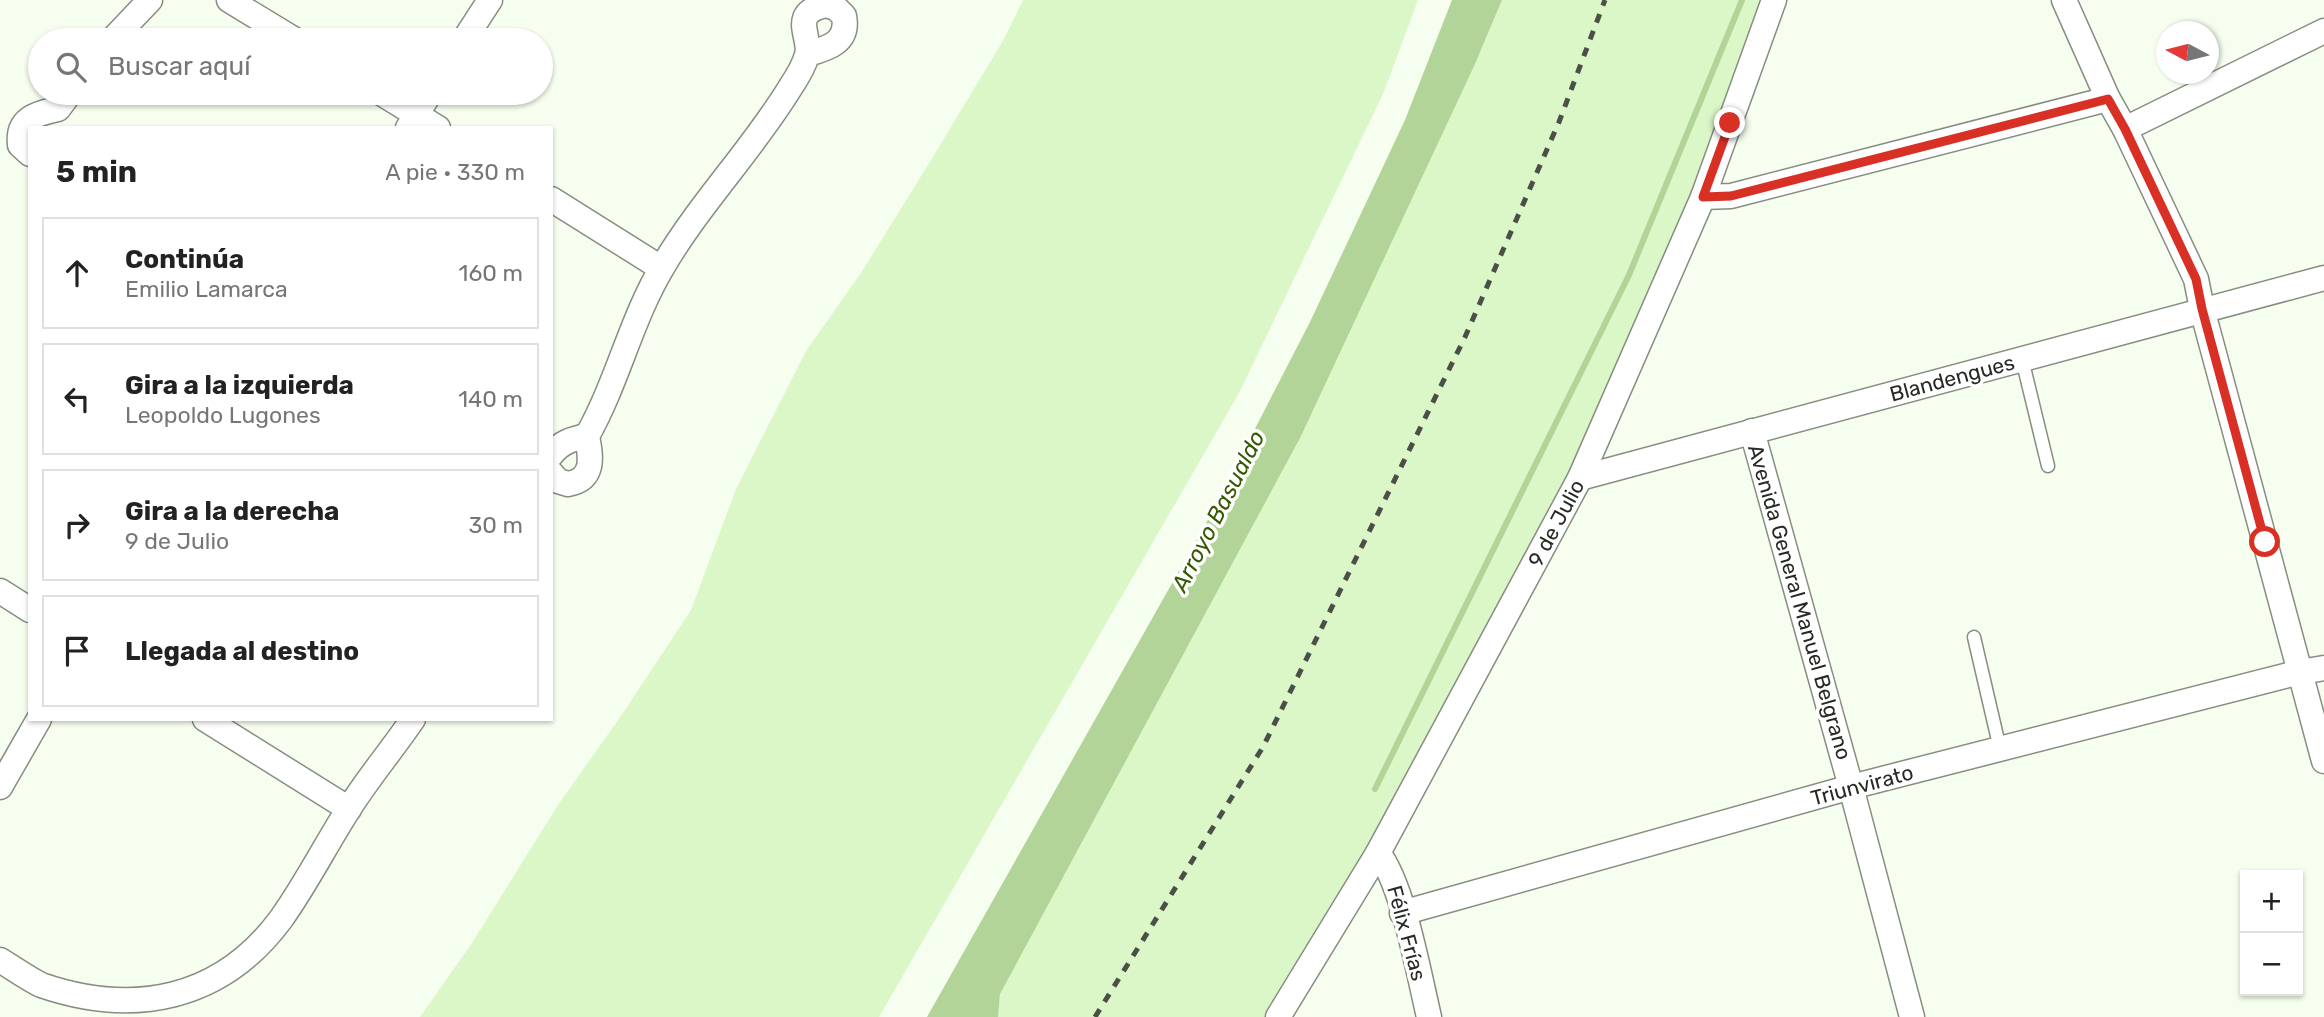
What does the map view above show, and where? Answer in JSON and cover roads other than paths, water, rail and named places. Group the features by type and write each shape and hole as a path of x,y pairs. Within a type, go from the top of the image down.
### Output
{"street":[{"path":"123,28 150,0"},
{"path":"229,0 275,28"},
{"path":"472,28 490,0"},
{"name":"9 de Julio","path":"1278,1017 1378,853 1580,478 1703,197 1774,0"},
{"path":"2064,0 2108,99 2196,279 2324,761"},
{"path":"2125,129 2324,31"},
{"path":"553,475 558,481 568,484 584,478 592,458 587,436 599,415 633,328 661,268 679,239 773,115 808,54"},
{"path":"1703,197 1731,196 2108,99"},
{"path":"394,105 412,121 431,126"},
{"path":"412,121 422,105"},
{"path":"28,152 20,145 20,128 27,119 36,114 63,110"},
{"path":"553,200 661,268"},
{"name":"Blandengues","path":"1580,478 2324,278"},
{"name":"Avenida General Manuel Belgrano","path":"1752,431 1912,1017"},
{"path":"553,452 566,441 587,436"},
{"path":"0,591 28,609"},
{"name":"Triunvirato","path":"1402,913 1851,787 2324,668"},
{"path":"0,787 38,721"},
{"path":"208,721 349,808"},
{"path":"0,960 41,986 76,1000 129,1010 176,1002 220,981 242,963 267,936 310,876 349,808 412,721"},
{"name":"Félix Frías","path":"1378,853 1387,864 1429,1017"}],"lane":[{"path":"2022,359 2048,466"},
{"path":"1974,637 2000,749"}],"water":[{"name":"Arroyo Basualdo","path":"1452,0 1502,0 1475,64 1300,438 1000,994 998,1017 927,1017 1210,516 1310,322 1405,120"}],"waterway":[{"path":"1375,789 1629,275 1742,0"}],"railway":[{"path":"1095,1017 1263,747 1465,337 1559,122 1605,0"}]}
